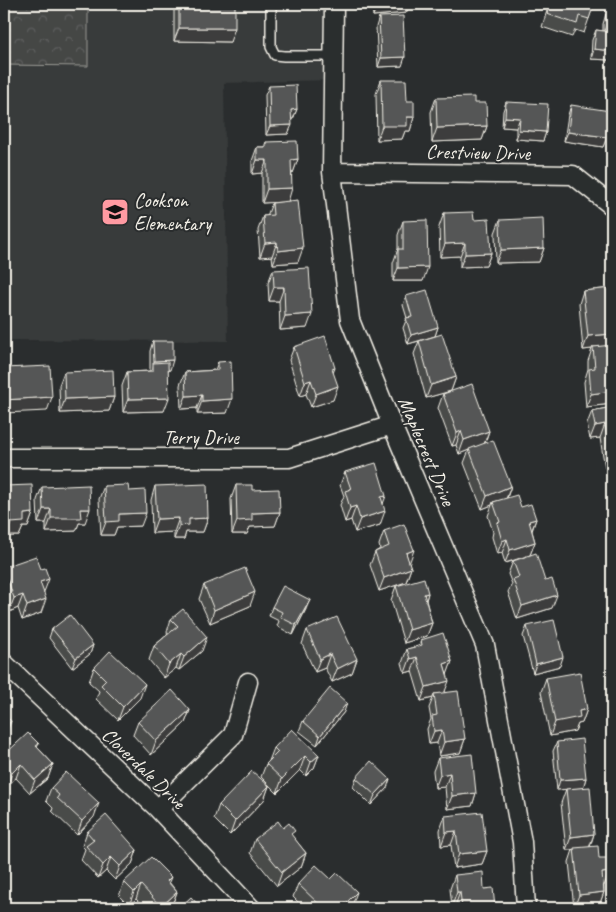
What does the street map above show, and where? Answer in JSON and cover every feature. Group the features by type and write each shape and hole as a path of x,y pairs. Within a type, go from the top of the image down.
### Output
{"street":[{"name":"Maplecrest Drive","path":"334,4 332,172 350,320 485,645 522,842 526,908"},
{"name":"Crestview Drive","path":"332,172 573,175 612,206"},
{"name":"Terry Drive","path":"4,458 288,458 392,425"},
{"name":"Cloverdale Drive","path":"4,663 158,809 251,908"},
{"path":"158,809 233,735 248,682"}],"lane":[{"path":"271,4 271,47 275,54 284,56 334,56"}],"shaded area":[{"name":"Cookson Elementary","path":"4,4 334,4 333,80 224,83 228,341 4,340"}],"green space":[{"path":"4,4 88,4 88,66 4,65"}],"building":[{"path":"179,4 235,4 235,28 179,28"},
{"path":"376,4 409,4 376,7"},
{"path":"550,4 594,4 589,19 579,16 577,24 547,14"},
{"path":"606,14 612,14 612,24 607,24"},
{"path":"403,16 405,57 381,58 379,17"},
{"path":"596,30 612,32 612,51 594,49"},
{"path":"381,80 406,80 407,101 414,101 414,117 407,117 407,126 382,126"},
{"path":"296,85 297,109 291,110 292,125 270,126 269,86"},
{"path":"474,97 474,103 486,103 487,126 437,128 436,98"},
{"path":"506,102 548,104 546,132 519,130 520,118 505,117"},
{"path":"571,105 610,111 607,137 568,132"},
{"path":"297,141 298,159 291,160 292,188 267,189 267,160 257,160 257,147 266,147 266,142"},
{"path":"298,200 303,248 278,251 277,242 265,243 263,216 273,215 272,203"},
{"path":"473,212 474,220 489,219 491,253 465,254 465,243 445,244 444,213"},
{"path":"543,218 544,248 501,250 500,220"},
{"path":"427,220 428,267 398,268 398,249 403,249 403,221"},
{"path":"309,268 312,314 285,316 284,287 274,287 273,270"},
{"path":"612,288 612,334 588,336 583,291"},
{"path":"427,290 438,327 411,335 406,318 412,317 406,296"},
{"path":"442,334 456,377 431,385 419,341"},
{"path":"325,336 335,368 332,369 338,386 316,394 311,380 305,382 294,347"},
{"path":"153,341 173,341 173,360 154,361"},
{"path":"612,345 612,391 591,394 589,369 595,368 593,347"},
{"path":"231,361 232,399 202,401 202,395 186,396 185,372 218,370 218,362"},
{"path":"168,362 169,398 128,399 127,372 153,371 153,363"},
{"path":"50,366 52,397 4,400 4,368"},
{"path":"113,370 114,397 65,399 64,372"},
{"path":"472,384 489,431 464,440 461,431 457,433 443,394"},
{"path":"612,407 612,454 610,455 605,424 595,426 592,411"},
{"path":"493,440 511,486 487,496 469,449"},
{"path":"376,463 386,496 381,497 385,511 360,519 356,506 350,508 345,491 351,489 345,472"},
{"path":"207,484 208,518 189,519 189,525 179,526 179,518 157,519 155,486"},
{"path":"32,485 33,513 24,514 24,522 11,523 11,514 4,514 4,486"},
{"path":"89,485 90,509 80,509 81,518 51,518 51,509 43,509 42,487"},
{"path":"128,485 129,491 145,490 146,513 119,514 119,521 106,522 104,486"},
{"path":"236,485 252,485 252,490 279,489 280,512 252,513 252,520 237,521"},
{"path":"517,495 521,507 531,504 536,519 529,521 535,542 510,550 507,539 502,541 497,523 500,522 493,502"},
{"path":"404,524 414,550 406,553 411,568 384,578 375,552 389,546 384,531"},
{"path":"536,553 545,581 552,579 557,595 522,606 513,579 519,577 513,561"},
{"path":"36,556 41,569 45,568 49,579 40,582 46,599 27,606 23,595 14,598 4,567"},
{"path":"245,568 255,592 214,610 204,585"},
{"path":"424,578 428,593 424,594 432,623 409,630 396,586"},
{"path":"283,586 310,600 296,625 280,617 282,612 272,607"},
{"path":"183,609 207,637 184,657 181,654 169,664 154,646 178,626 171,619"},
{"path":"70,615 93,645 76,658 52,629"},
{"path":"337,617 357,659 337,669 330,654 320,659 307,630"},
{"path":"554,620 563,657 536,664 527,626"},
{"path":"443,633 452,661 444,664 449,681 426,687 417,657 410,659 407,649 422,645 421,640"},
{"path":"110,651 145,684 123,707 101,685 106,680 94,668"},
{"path":"580,672 587,709 579,711 580,717 555,722 546,678"},
{"path":"330,688 347,703 320,736 303,721"},
{"path":"172,690 190,710 156,741 138,722"},
{"path":"458,691 465,739 444,742 442,730 434,731 432,716 437,715 434,694"},
{"path":"4,714 11,721 4,729"},
{"path":"292,729 319,755 311,762 305,756 282,779 266,764 278,752 274,748"},
{"path":"28,733 39,744 36,746 53,764 35,780 21,764 12,773 4,764 4,755"},
{"path":"582,739 586,778 560,780 557,742"},
{"path":"472,754 476,793 452,796 450,773 440,775 438,758"},
{"path":"371,761 390,779 375,795 356,778"},
{"path":"252,771 269,786 235,821 219,805"},
{"path":"66,772 99,803 82,821 57,798 59,795 51,788"},
{"path":"590,787 594,834 571,837 566,789"},
{"path":"482,812 487,851 459,854 456,831 446,832 445,816"},
{"path":"106,815 137,850 120,866 111,857 103,865 86,846 94,840 87,832"},
{"path":"278,821 283,828 289,823 295,831 291,834 306,853 282,872 255,839"},
{"path":"598,846 599,858 608,858 609,872 602,873 604,892 579,895 574,848"},
{"path":"151,857 171,877 167,881 177,892 161,907 141,885 134,892 124,882"},
{"path":"316,865 331,879 337,873 357,892 341,908 323,908 298,884"},
{"path":"483,872 484,889 493,888 495,908 462,908 460,892 457,892 455,875"},
{"path":"4,897 7,898 4,908"},
{"path":"191,897 201,908 179,908"}],"place":[{"name":"Cookson Elementary","path":"115,212"}]}
